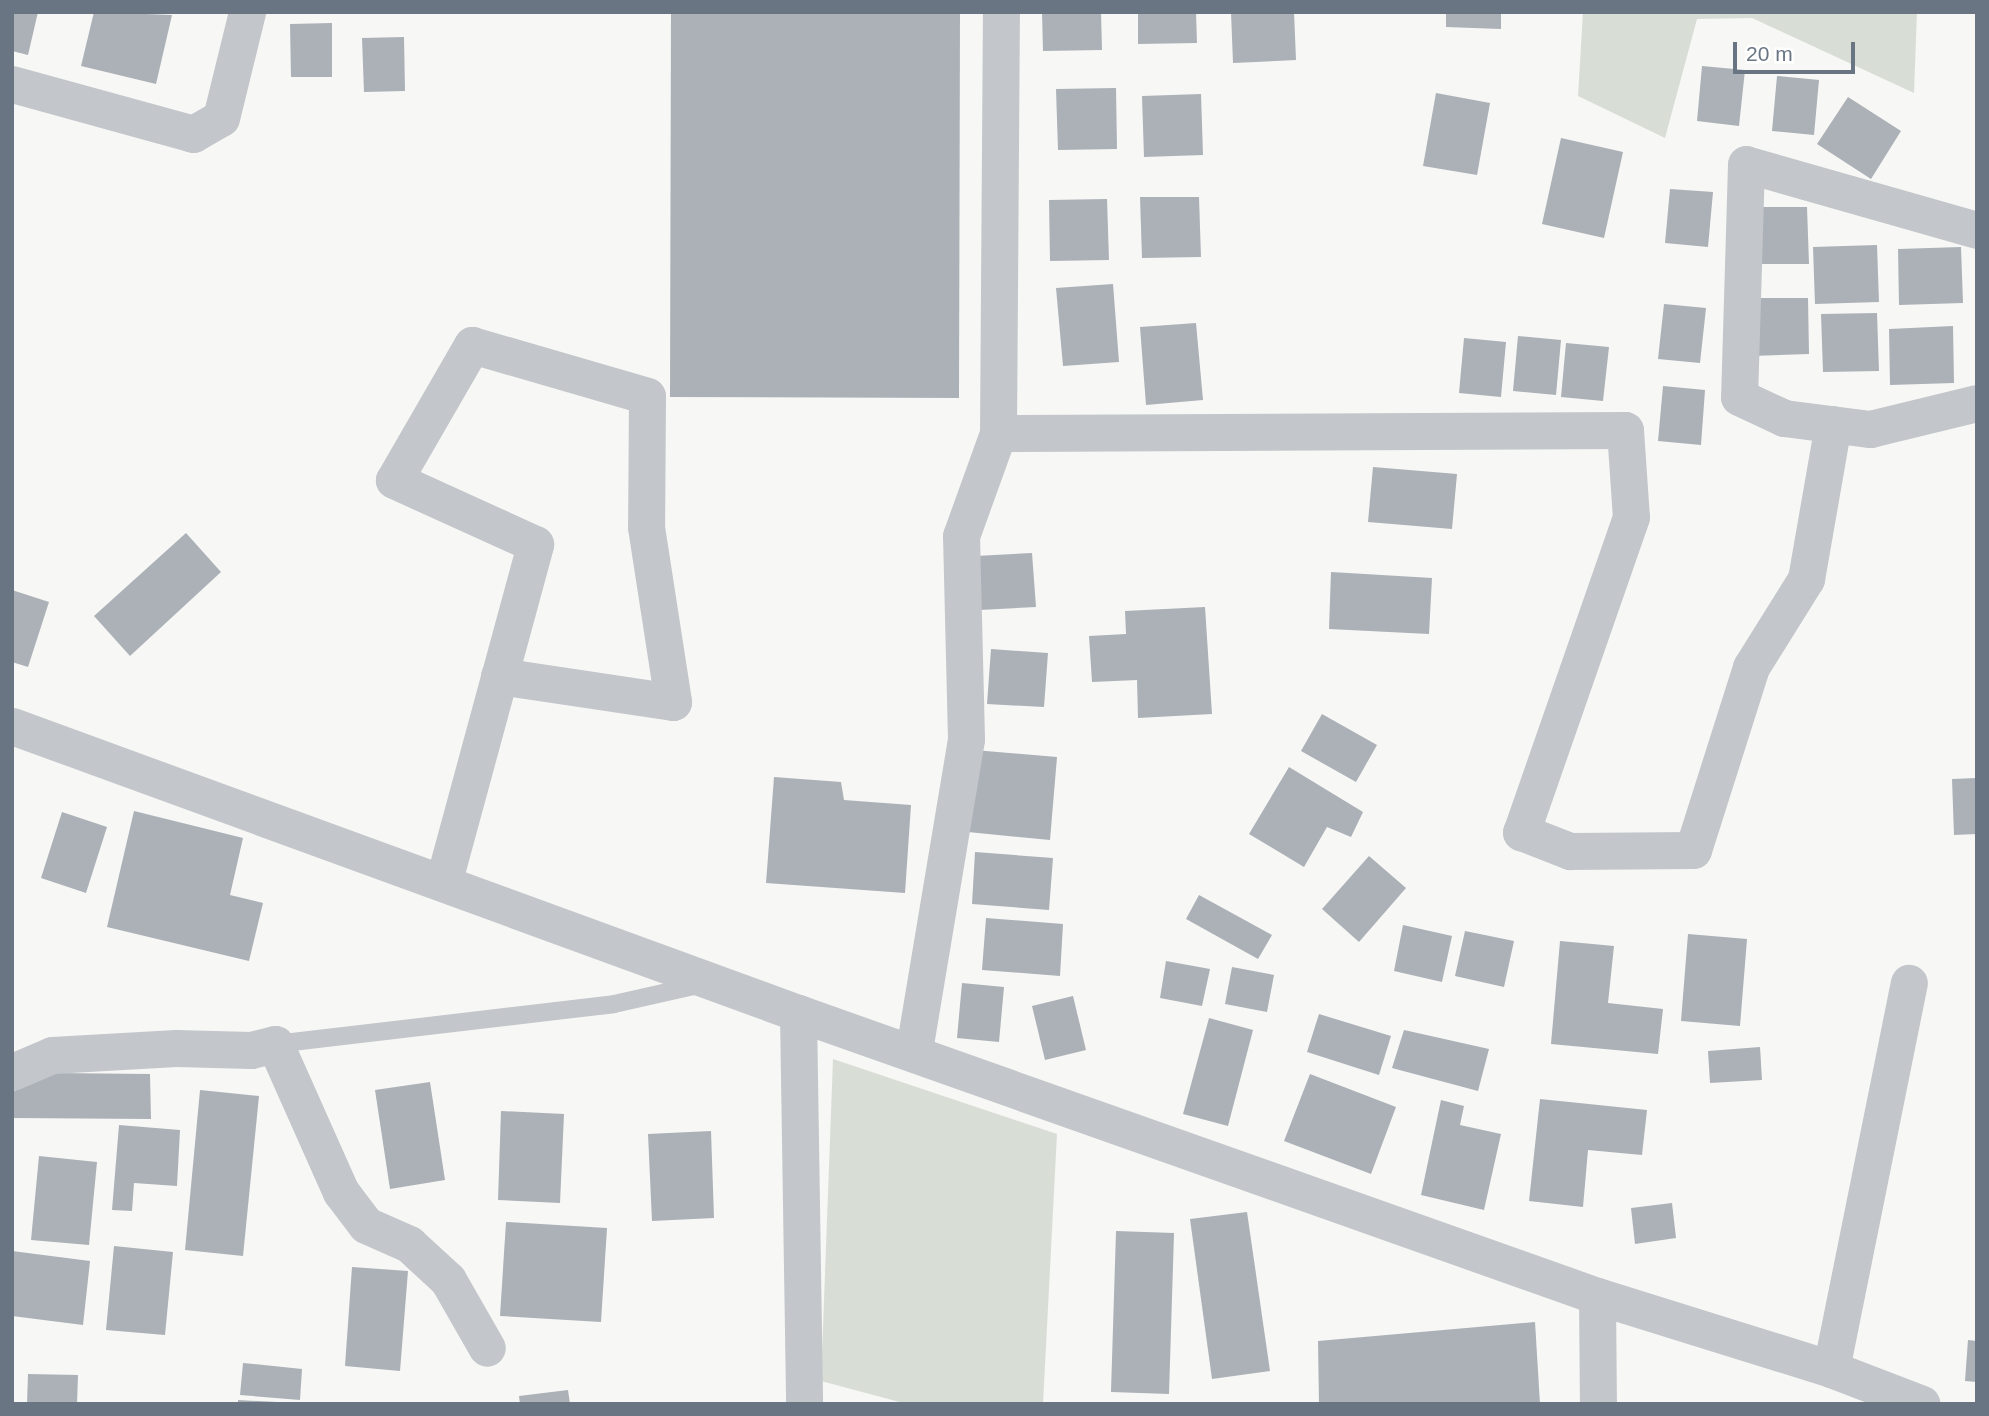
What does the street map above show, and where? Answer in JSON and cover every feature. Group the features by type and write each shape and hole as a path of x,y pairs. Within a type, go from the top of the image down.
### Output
{"street":[{"path":"12,84 193,134 221,118 247,12"},
{"path":"914,1050 966,738 961,536 998,433 1001,12"},
{"path":"1977,230 1746,164 1739,397 1784,418 1870,429 1977,403"},
{"path":"444,880 534,544 394,480 472,345 647,396 646,527 673,702 499,676"},
{"path":"998,433 1625,430 1631,517 1521,832 1570,851 1693,850 1751,667 1806,579 1833,424"},
{"path":"12,726 444,880 720,981 798,1013 914,1050 1597,1296 1831,1369 1922,1404"},
{"path":"1831,1369 1909,983"},
{"path":"798,1013 804,1404"},
{"path":"12,1072 52,1055 176,1048 251,1050 275,1044 341,1192 366,1225 410,1244 448,1280 487,1348"},
{"path":"1597,1296 1598,1404"}],"lane":[{"path":"275,1044 614,1004 720,981"}],"shaded area":[{"path":"1583,12 1917,12 1914,93 1752,18 1697,19 1665,138 1578,96"},
{"path":"833,1059 1057,1134 1043,1404 907,1404 821,1381"}],"building":[{"path":"12,12 38,12 28,55 12,51"},
{"path":"94,12 172,15 156,84 81,66"},
{"path":"671,12 960,12 959,398 670,397"},
{"path":"1042,12 1101,12 1102,50 1043,51"},
{"path":"1138,12 1196,12 1197,43 1138,44"},
{"path":"1231,12 1294,12 1296,60 1233,63"},
{"path":"1446,12 1501,12 1501,29 1446,27"},
{"path":"332,23 332,77 291,77 290,24"},
{"path":"404,37 405,91 364,92 362,38"},
{"path":"1702,66 1745,70 1739,126 1697,121"},
{"path":"1777,76 1819,80 1814,135 1772,131"},
{"path":"1116,88 1117,149 1058,150 1056,89"},
{"path":"1436,93 1490,103 1477,175 1423,166"},
{"path":"1201,94 1203,155 1144,157 1142,96"},
{"path":"1848,97 1901,131 1871,179 1817,144"},
{"path":"1561,138 1623,152 1604,238 1542,224"},
{"path":"1670,189 1713,192 1708,247 1665,243"},
{"path":"1140,197 1199,197 1201,257 1142,258"},
{"path":"1107,199 1109,260 1050,261 1049,200"},
{"path":"1750,207 1807,207 1809,264 1752,264"},
{"path":"1877,245 1879,302 1815,304 1813,247"},
{"path":"1961,247 1963,303 1899,305 1898,249"},
{"path":"1113,284 1119,362 1063,366 1056,288"},
{"path":"1751,298 1808,298 1809,354 1752,356"},
{"path":"1664,304 1706,308 1700,363 1658,359"},
{"path":"1877,313 1879,371 1823,372 1821,314"},
{"path":"1196,323 1203,400 1146,405 1140,327"},
{"path":"1953,326 1954,383 1890,385 1889,329"},
{"path":"1518,336 1561,340 1556,395 1513,391"},
{"path":"1464,338 1506,342 1501,397 1459,393"},
{"path":"1566,343 1609,347 1603,401 1561,397"},
{"path":"1663,386 1705,390 1701,445 1658,441"},
{"path":"1373,467 1457,474 1452,529 1368,522"},
{"path":"186,533 221,572 130,656 94,616"},
{"path":"1032,553 1036,607 979,610 976,556"},
{"path":"1331,572 1432,578 1429,634 1329,629"},
{"path":"12,590 49,602 28,667 12,662"},
{"path":"1205,607 1212,714 1138,718 1137,680 1092,682 1089,636 1126,634 1125,611"},
{"path":"991,649 1048,653 1044,707 987,704"},
{"path":"1322,714 1377,745 1356,782 1301,751"},
{"path":"974,750 1057,757 1050,840 968,832"},
{"path":"1289,767 1363,812 1351,837 1327,827 1304,867 1249,834"},
{"path":"774,777 841,782 844,800 911,805 905,893 766,883"},
{"path":"1977,778 1977,834 1954,835 1952,779"},
{"path":"134,811 243,838 230,895 263,903 249,961 107,927"},
{"path":"62,812 107,827 86,893 41,878"},
{"path":"975,852 1053,858 1049,910 972,904"},
{"path":"1369,856 1406,888 1359,942 1322,909"},
{"path":"1199,895 1272,935 1258,959 1186,919"},
{"path":"986,918 1063,924 1060,976 982,970"},
{"path":"1403,925 1452,936 1442,982 1394,971"},
{"path":"1465,931 1514,941 1504,987 1455,976"},
{"path":"1688,934 1747,939 1740,1026 1681,1021"},
{"path":"1560,941 1614,946 1608,1003 1663,1009 1658,1054 1551,1044"},
{"path":"1166,961 1210,969 1202,1006 1160,998"},
{"path":"1232,967 1274,975 1267,1012 1225,1004"},
{"path":"962,983 1004,987 999,1042 957,1038"},
{"path":"1073,996 1086,1050 1045,1060 1032,1006"},
{"path":"1319,1014 1391,1036 1379,1075 1307,1052"},
{"path":"1209,1018 1253,1030 1228,1126 1183,1114"},
{"path":"1404,1030 1489,1049 1478,1091 1392,1068"},
{"path":"1760,1047 1762,1080 1710,1083 1708,1051"},
{"path":"54,1073 150,1074 151,1119 12,1118 12,1092"},
{"path":"1310,1074 1396,1107 1371,1174 1284,1141"},
{"path":"430,1082 445,1180 390,1189 375,1090"},
{"path":"200,1090 259,1096 243,1256 185,1250"},
{"path":"1540,1099 1647,1110 1642,1155 1588,1150 1583,1207 1529,1201"},
{"path":"1441,1100 1464,1106 1460,1125 1501,1134 1484,1210 1421,1195"},
{"path":"501,1111 564,1114 560,1203 498,1200"},
{"path":"119,1125 180,1130 177,1186 134,1183 132,1211 112,1210"},
{"path":"711,1131 714,1218 652,1221 648,1134"},
{"path":"39,1156 97,1162 89,1245 31,1240"},
{"path":"1672,1203 1676,1238 1635,1244 1631,1208"},
{"path":"1247,1212 1270,1371 1212,1379 1190,1219"},
{"path":"506,1222 607,1228 601,1322 500,1316"},
{"path":"1116,1231 1174,1233 1169,1394 1111,1392"},
{"path":"114,1246 173,1252 165,1335 106,1330"},
{"path":"12,1251 90,1261 83,1325 12,1316"},
{"path":"352,1267 408,1271 400,1371 345,1366"},
{"path":"1535,1322 1540,1404 1319,1404 1318,1341"},
{"path":"1968,1340 1977,1341 1977,1382 1965,1381"},
{"path":"243,1363 302,1369 300,1400 240,1395"},
{"path":"28,1374 78,1375 77,1404 27,1404"},
{"path":"568,1390 570,1404 520,1404 519,1396"},
{"path":"238,1400 277,1402 277,1404 238,1404"}]}
